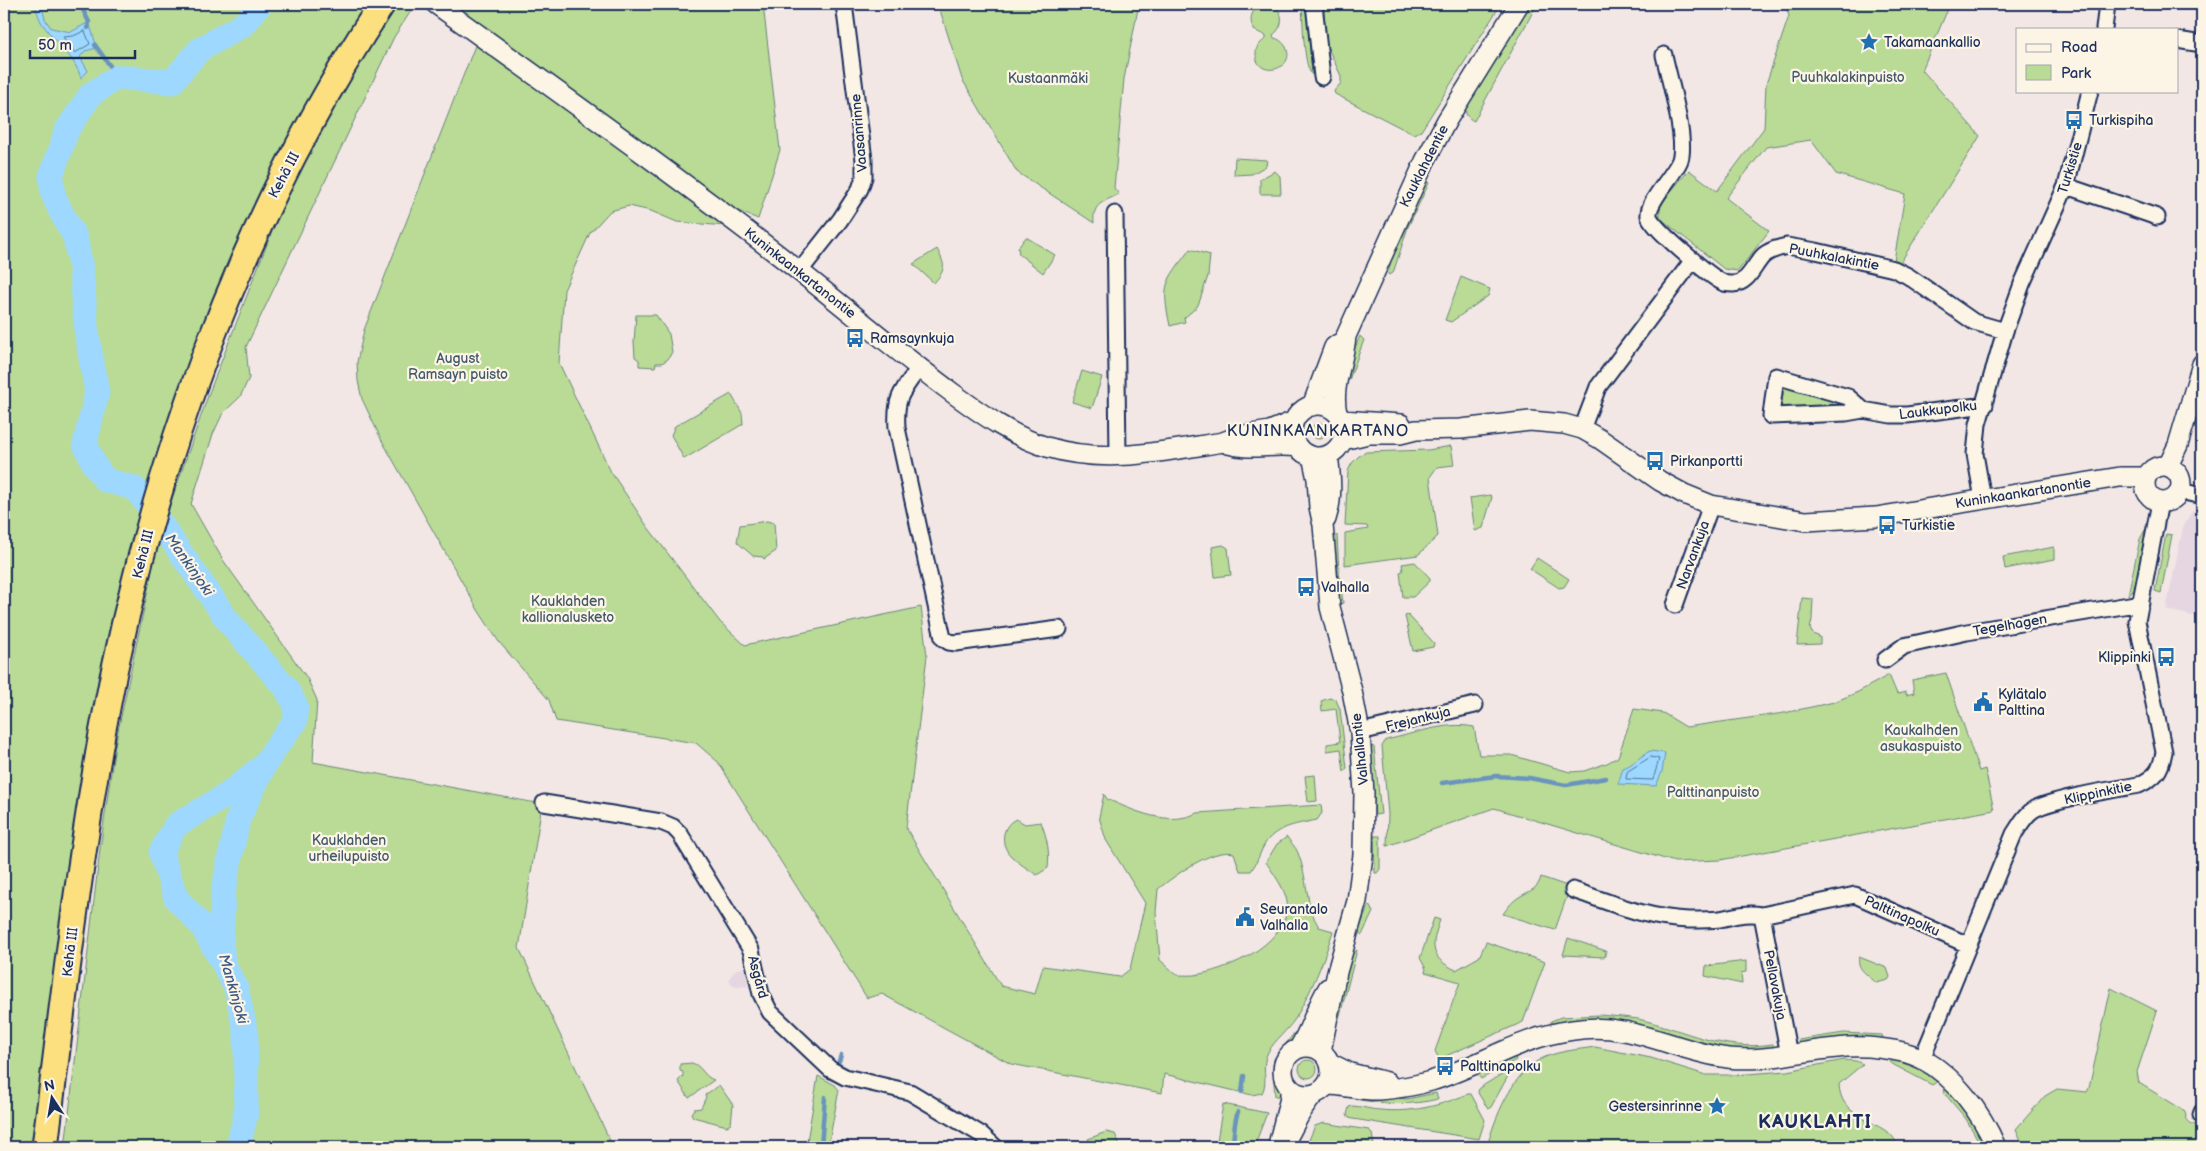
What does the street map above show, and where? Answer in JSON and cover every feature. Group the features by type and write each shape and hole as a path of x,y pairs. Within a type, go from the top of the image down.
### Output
{"highway":[{"name":"Kehä III","path":"45,1147 82,854 103,731 127,615 170,457 217,324 261,217 319,108 378,10"}],"street":[{"name":"Kuninkaankartanontie","path":"436,4 743,228 919,368 985,416 1018,437 1069,454 1092,457 1118,456 1223,442 1239,436 1270,431 1294,421"},
{"name":"Vaasanrinne","path":"799,272 855,199 864,177 864,160 844,4"},
{"path":"1314,4 1322,76"},
{"name":"Kauklahdentie","path":"1340,417 1334,400 1335,384 1345,354 1346,336 1425,161 1447,120 1519,4"},
{"path":"2107,4 2108,28"},
{"path":"2178,40 2202,44"},
{"name":"Puuhkalakintie","path":"1664,55 1682,141 1681,158 1674,173 1651,205 1649,216 1654,226 1693,260 1723,283 1735,284 1744,281 1763,256 1775,249 1787,246 1864,261 1894,269 1908,276 1974,322 2005,331"},
{"name":"Turkistie","path":"1983,499 1975,454 1978,424 2005,331 2022,284 2066,186 2090,92"},
{"path":"2066,186 2158,217"},
{"path":"1115,214 1118,456"},
{"path":"1582,429 1598,387 1693,260"},
{"name":"Kauklahdentie","path":"1312,406 1334,347 1346,336"},
{"path":"2168,466 2178,445 2202,364"},
{"path":"919,368 898,398 896,409 897,428 943,638 949,642 956,643 1059,629"},
{"name":"Laukkupolku","path":"1863,410 1848,397 1776,376 1771,416 1863,410 1907,416 1984,404"},
{"path":"1312,406 1326,406 1340,417 1344,430 1343,440 1337,449 1313,453 1292,435 1294,421 1301,411 1312,406"},
{"name":"Kuninkaankartanontie","path":"1340,417 1400,424 1416,430"},
{"name":"Kuninkaankartanontie","path":"1343,440 1368,434 1400,434 1416,430 1461,429 1541,421 1582,429 1600,438 1660,481 1684,494 1711,504 1773,517 1806,521 1876,516 2120,477 2145,478"},
{"name":"Kuninkaankartanontie","path":"1223,442 1238,447 1257,448 1284,445 1313,453"},
{"name":"Valhallantie","path":"1313,453 1331,494 1330,508 1324,525 1330,607 1352,691 1360,732 1364,793 1362,855 1357,901 1337,972 1326,1057"},
{"path":"2168,466 2178,472 2181,478 2180,491 2173,500 2160,502 2149,496 2144,484 2145,478 2156,467 2168,466"},
{"path":"2180,491 2202,496"},
{"name":"Klippinkitie","path":"1922,1059 2014,834 2024,817 2035,808 2051,803 2139,785 2152,779 2158,771 2164,752 2137,621 2160,502"},
{"name":"Narvankuja","path":"1674,605 1711,504"},
{"name":"Tegelhagen","path":"1885,660 1904,646 1967,632 2141,603"},
{"name":"Frejankuja","path":"1360,732 1475,705"},
{"name":"Asgård","path":"544,803 661,822 673,827 680,834 750,950 761,994 770,1012 830,1069 845,1077 910,1092 982,1135 994,1147"},
{"name":"Palttinapolku","path":"1573,890 1636,912 1666,919 1718,919 1752,913 1762,915 1855,895 1968,945"},
{"name":"Pellavakuja","path":"1762,915 1789,1055"},
{"name":"Valhallantie","path":"1299,1048 1307,1035 1317,1006 1337,972"},
{"path":"1403,1086 1350,1073 1314,1047 1299,1048 1293,1051 1284,1062 1283,1076 1290,1088 1302,1095 1321,1089 1380,1090 1403,1086 1431,1081 1544,1035 1593,1028 1636,1032 1705,1054 1744,1059 1789,1055 1838,1047 1886,1049 1922,1059 1963,1092 1977,1110 1996,1147"},
{"path":"1282,1147 1296,1125 1305,1104 1321,1089 1332,1070 1326,1057"},
{"path":"1278,1147 1290,1098 1290,1088"}],"shaded area":[{"path":"2192,511 2202,516 2202,618 2166,610 2183,527"},
{"path":"745,968 748,986 736,987 732,985 729,979 733,973 737,969"}],"green space":[{"path":"4,4 367,4 326,70 285,149 218,295 59,938 32,1147 4,1147"},
{"name":"Kauklahden urheilupuisto","path":"395,4 418,4 413,8 394,37 246,347 249,378 240,397 223,413 213,434 191,504 223,560 307,678 317,700 313,762 542,804 519,948 613,1147 65,1147 100,849 115,745 160,533 209,393 283,203 341,96"},
{"path":"452,4 763,4 780,150 758,219 733,209"},
{"name":"Kustaanmäki","path":"938,4 1139,4 1124,79 1114,188 1119,194 1104,201 1097,207 1094,223 1017,172 962,79"},
{"path":"1267,4 1280,12 1280,26 1273,35 1274,38 1285,45 1288,55 1286,61 1275,69 1262,67 1258,62 1256,49 1266,39 1266,36 1254,30 1251,21 1255,10"},
{"path":"1302,4 1306,4 1312,75 1305,52"},
{"path":"1323,4 1501,4 1421,131 1413,134 1335,94 1334,91 1341,83 1341,76 1327,46"},
{"path":"1531,4 1536,6 1474,121 1467,115 1466,106"},
{"name":"Puuhkalakinpuisto","path":"1785,4 1950,4 1922,70 1980,136 1900,263 1894,261 1905,194 1836,174 1811,140 1766,147 1726,198 1769,231 1738,271 1724,269 1660,218 1660,204 1689,170 1717,191 1764,128 1766,84 1789,16"},
{"name":"August Ramsayn puisto","path":"476,43 726,226 677,222 651,211 629,206 610,211 590,233 564,290 559,363 611,472 647,526 720,622 745,645 921,607 927,656 906,828 1001,986 1035,994 1043,966 1120,977 1130,969 1145,903 1106,840 1099,817 1104,794 1107,799 1129,808 1163,818 1186,817 1197,813 1321,805 1322,813 1317,820 1289,826 1276,832 1264,845 1251,871 1240,871 1234,853 1225,853 1194,864 1158,889 1156,912 1160,960 1177,975 1195,975 1212,971 1239,961 1265,945 1283,924 1287,911 1286,898 1281,885 1266,862 1277,844 1287,837 1297,851 1304,872 1314,919 1319,927 1333,931 1317,976 1301,1009 1268,1052 1265,1063 1265,1084 1262,1093 1252,1095 1164,1074 1162,1093 1011,1064 882,994 867,998 718,762 696,743 556,721 549,700 499,642 478,610 381,439 362,399 358,381 357,362 364,330"},
{"path":"1235,158 1267,160 1266,166 1252,174 1234,175"},
{"path":"1275,171 1280,176 1281,194 1260,194 1260,179"},
{"path":"1427,182 1429,183 1408,227 1393,273 1389,275 1395,240"},
{"path":"1026,237 1055,255 1043,273 1019,254 1018,248"},
{"path":"937,249 942,259 943,270 934,283 913,264"},
{"path":"1190,249 1210,255 1208,276 1197,307 1184,318 1185,322 1170,326 1166,301 1167,284 1175,269"},
{"path":"1461,277 1490,289 1488,296 1451,322 1445,320"},
{"path":"636,315 656,315 669,334 672,352 668,359 662,363 656,363 655,367 639,366 639,360 635,357"},
{"path":"1360,336 1364,340 1349,380 1344,383 1345,371"},
{"path":"1082,371 1102,377 1092,408 1072,402"},
{"path":"1784,385 1845,400 1846,405 1843,407 1781,409"},
{"path":"731,394 742,413 743,424 684,459 671,435 675,426"},
{"path":"1316,423 1322,423 1327,428 1325,437 1316,439 1311,434 1311,428"},
{"path":"1451,446 1454,465 1437,467 1430,477 1438,536 1418,555 1345,565 1345,533 1368,529 1367,526 1345,525 1348,471 1352,463 1366,452 1428,450"},
{"path":"1490,495 1492,497 1483,528 1475,531 1470,498"},
{"path":"767,521 774,523 776,551 764,559 763,557 753,556 737,542 740,525"},
{"path":"2145,530 2148,530 2142,565 2133,590 2128,595 2140,539"},
{"path":"2166,534 2172,535 2161,593 2155,591"},
{"path":"1337,535 1343,603 1337,605 1332,540"},
{"path":"1223,545 1228,548 1231,575 1215,577 1212,547"},
{"path":"2054,547 2054,559 2005,569 2003,557"},
{"path":"1537,558 1569,579 1564,587 1559,588 1530,569"},
{"path":"1415,562 1430,578 1430,581 1413,597 1403,597 1400,572 1403,571 1402,564"},
{"path":"1802,598 1813,599 1810,629 1813,634 1820,637 1820,644 1797,645"},
{"path":"1408,615 1434,643 1433,647 1413,651 1405,616"},
{"name":"Palttinanpuisto","path":"1946,673 1979,771 1985,769 1994,810 1720,860 1675,862 1494,808 1387,846 1388,814 1382,746 1386,740 1441,727 1474,727 1479,755 1511,755 1570,772 1584,771 1618,757 1634,709 1663,713 1686,727 1784,713 1834,702 1858,692 1889,675 1897,694 1906,692 1906,695 1914,693 1912,680"},
{"path":"1330,698 1336,700 1340,709 1347,768 1344,772 1341,749 1327,751 1327,744 1340,742 1336,709 1322,711 1321,701"},
{"path":"1370,746 1374,747 1381,814 1375,815"},
{"path":"1315,775 1317,801 1308,802 1305,776"},
{"path":"1016,819 1025,824 1041,822 1048,845 1049,862 1048,868 1037,875 1014,859 1005,846 1005,830"},
{"path":"1374,836 1380,836 1380,869 1377,873 1375,873"},
{"path":"1541,877 1567,886 1564,895 1567,896 1555,930 1503,914 1516,900 1536,887"},
{"path":"1369,905 1373,912 1362,935 1358,932"},
{"path":"1434,918 1440,920 1435,937 1434,950 1441,961 1456,970 1479,957 1486,942 1545,962 1523,1022 1439,1059 1435,1051 1460,982 1425,972 1426,969 1420,958"},
{"path":"1568,938 1606,951 1605,957 1563,955"},
{"path":"1357,950 1339,1019 1334,1022 1350,955"},
{"path":"1859,957 1887,968 1890,977 1888,980 1876,983 1861,969"},
{"path":"1746,961 1746,972 1741,973 1742,984 1705,976 1706,966"},
{"path":"2111,988 2157,1011 2137,1072 2139,1083 2185,1111 2189,1122 2202,1130 2202,1147 2155,1147 2150,1144 2145,1147 2024,1147 2016,1129 2045,1096 2057,1089 2087,1092"},
{"path":"1599,1015 1638,1019 1720,1043 1754,1046 1773,1044 1774,1048 1738,1051 1552,1025 1551,1021 1561,1017"},
{"path":"1295,1032 1301,1035 1285,1050 1278,1062 1281,1096 1275,1096 1274,1059"},
{"path":"1844,1033 1882,1035 1884,1041 1799,1045 1798,1040"},
{"path":"1595,1047 1651,1058 1706,1075 1787,1071 1844,1060 1856,1061 1863,1064 1839,1084 1845,1103 1858,1115 1890,1134 1899,1147 1487,1147 1499,1111 1520,1076 1529,1067 1539,1060 1552,1055"},
{"path":"1515,1057 1516,1060 1481,1079 1478,1075 1490,1066"},
{"path":"1889,1058 1917,1068 1938,1081 1932,1085 1894,1065 1890,1062"},
{"path":"1308,1060 1316,1065 1317,1069 1312,1077 1308,1078 1300,1073 1299,1069 1304,1061"},
{"path":"692,1063 714,1080 689,1098 678,1081 683,1076 683,1072 680,1071 680,1064"},
{"path":"1507,1071 1509,1072 1508,1076 1491,1107 1488,1109 1478,1093 1479,1088"},
{"path":"818,1076 835,1085 839,1090 828,1147 806,1147"},
{"path":"719,1085 733,1105 731,1124 727,1126 693,1117 691,1113 694,1109 701,1108 706,1097 705,1095"},
{"path":"1945,1088 1966,1108 1988,1147 1982,1147 1966,1119 1943,1091"},
{"path":"1436,1093 1438,1099 1417,1103 1386,1103 1354,1099 1355,1095 1407,1099"},
{"path":"1471,1094 1485,1120 1479,1139 1353,1119 1347,1115 1349,1107 1352,1106 1392,1111 1414,1109 1447,1102"},
{"path":"1223,1104 1267,1113 1254,1147 1216,1147"},
{"path":"1324,1123 1369,1130 1372,1133 1374,1147 1306,1147 1315,1126"},
{"path":"1106,1132 1115,1134 1120,1145 1114,1147 1091,1147 1088,1139"}],"water":[{"path":"35,4 41,4 45,19 51,28 71,32 89,22 97,48 85,51 80,57 88,71 81,78 70,56 42,24"},
{"path":"1650,751 1665,753 1662,772 1656,786 1618,784 1623,768"}],"waterway":[{"path":"80,4 89,22 88,28"},
{"name":"Mankinjoki","path":"238,1147 246,1113 246,1033 236,988 224,965 221,945 223,893 238,819 265,764 295,722 296,706 286,688 228,621 142,497 134,488 105,480 94,464 85,444 97,392 87,335 81,268 75,237 53,194 51,176 67,130 91,94 118,77 172,82 199,50 244,24 260,4"},
{"path":"95,45 118,77"},
{"path":"221,960 202,926 176,898 161,852 176,825 227,795 258,770"},
{"path":"1442,783 1496,776 1529,778 1566,785 1606,778"},
{"path":"839,1061 841,1055"},
{"path":"1242,1092 1244,1076"},
{"path":"821,1147 825,1097"},
{"path":"1232,1147 1238,1112"}],"place":[{"name":"Takamaankallio","path":"1869,42"},
{"name":"Turkispiha","path":"2074,120"},
{"name":"Ramsaynkuja","path":"855,338"},
{"name":"Pirkanportti","path":"1655,461"},
{"name":"Turkistie","path":"1887,525"},
{"name":"Valhalla","path":"1306,587"},
{"name":"Klippinki","path":"2166,657"},
{"name":"Kylätalo Palttina","path":"1983,702"},
{"name":"Seurantalo Valhalla","path":"1245,917"},
{"name":"Palttinapolku","path":"1445,1066"},
{"name":"Gestersinrinne","path":"1717,1106"}],"district":[{"name":"KUNINKAANKARTANO","path":"1318,431"},
{"name":"KAUKLAHTI","path":"1815,1122"}],"park label":[{"name":"Kauklahden kallionalusketo","path":"568,610"},
{"name":"Kaukalhden asukaspuisto","path":"1921,738"}]}
